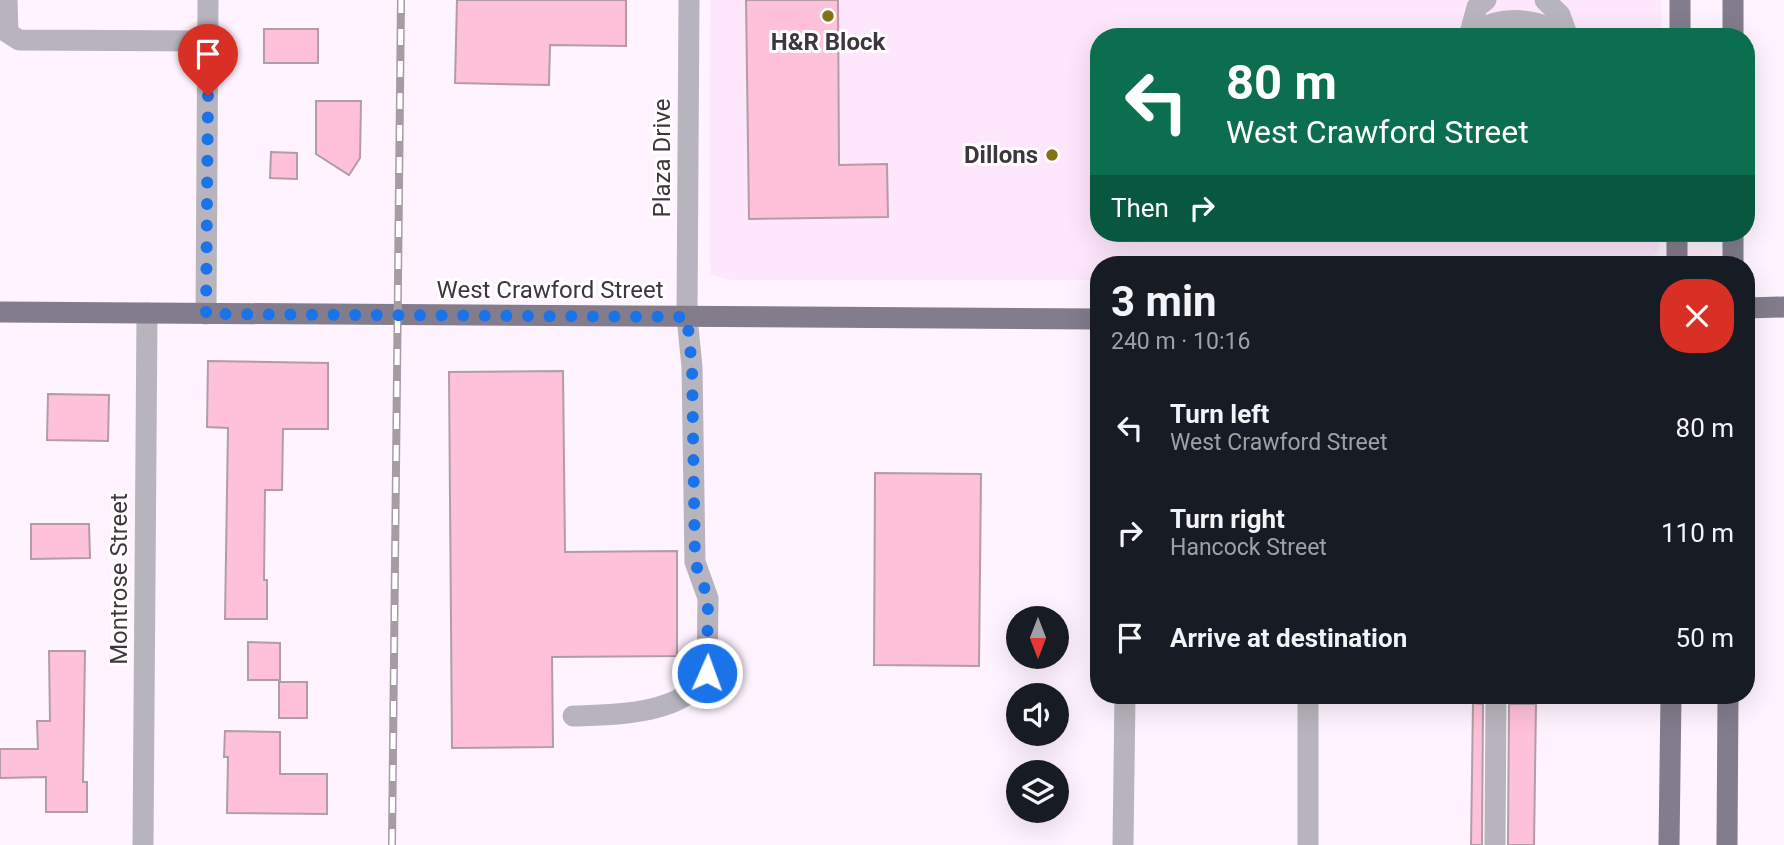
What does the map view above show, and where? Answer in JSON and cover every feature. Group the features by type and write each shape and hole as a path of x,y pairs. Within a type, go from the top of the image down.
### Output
{"main road":[{"path":"1680,0 1680,28"},
{"path":"1733,0 1733,28"},
{"path":"1755,308 1784,307"},
{"name":"West Crawford Street","path":"0,312 1090,319"},
{"path":"1669,845 1671,704"},
{"path":"1727,845 1728,704"}],"street":[{"path":"7,0 8,33 19,40 208,41"},
{"path":"206,314 208,0"},
{"name":"Plaza Drive","path":"573,716 629,714 660,706 685,695 702,683 707,673 708,598 695,562 692,367 687,317 689,0"},
{"path":"1471,28 1477,7 1486,0"},
{"path":"1545,0 1560,15 1565,28"},
{"path":"1484,28 1488,25 1524,21 1539,23 1549,28"},
{"name":"Montrose Street","path":"144,845 148,313"},
{"path":"1124,845 1125,704"},
{"path":"1308,704 1308,845"},
{"path":"1495,845 1496,704"}],"shaded area":[{"path":"710,0 1661,0 1661,28 1090,28 1090,242 1659,242 1659,250 1654,256 1090,256 1090,280 732,280 711,275"}],"building":[{"path":"457,0 626,0 626,46 550,45 549,85 455,83"},
{"path":"746,0 838,0 839,165 887,164 888,217 749,219"},
{"path":"264,29 318,29 318,63 264,63"},
{"path":"316,101 361,101 360,158 349,175 316,154"},
{"path":"271,152 297,153 297,179 270,178"},
{"path":"208,361 328,363 328,429 283,429 282,490 265,490 264,580 267,580 267,619 225,619 228,428 207,427"},
{"path":"563,371 565,552 677,551 677,656 552,657 553,747 452,748 449,372"},
{"path":"48,394 109,395 108,441 47,440"},
{"path":"875,473 981,474 979,666 874,665"},
{"path":"31,524 89,524 90,558 31,559"},
{"path":"248,642 280,643 280,680 248,680"},
{"path":"49,651 85,651 83,782 87,782 87,812 46,812 46,777 0,778 0,749 38,749 37,721 50,721"},
{"path":"279,682 307,682 307,718 279,718"},
{"path":"1473,704 1483,704 1482,845 1471,845"},
{"path":"1509,704 1536,704 1534,845 1508,845"},
{"path":"225,731 280,732 280,774 327,774 327,814 227,813 228,757 224,757"}],"railway":[{"path":"392,845 401,0"}],"place":[{"name":"H&R Block","path":"828,16"},
{"name":"Dillons","path":"1052,155"}],"route":[{"path":"208,96 206,314 687,317 692,367 695,562 708,598 707,673"}]}
